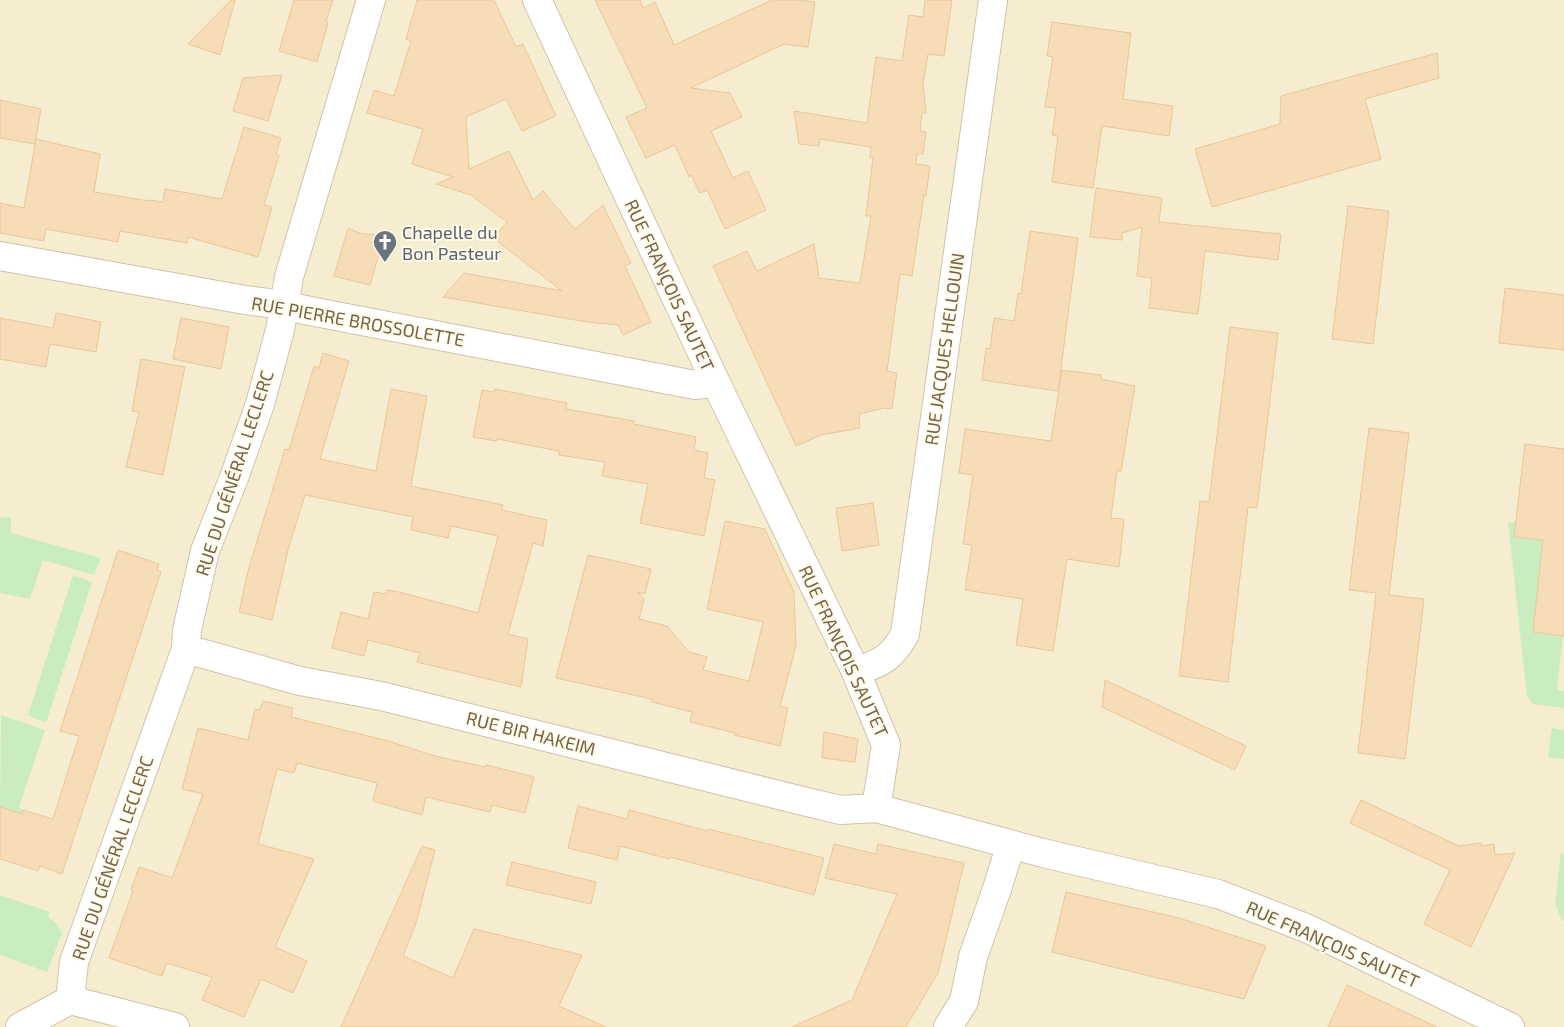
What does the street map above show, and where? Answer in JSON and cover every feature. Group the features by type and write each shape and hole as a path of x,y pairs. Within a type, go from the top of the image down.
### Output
{"street":[{"name":"RUE DU GÉNÉRAL LECLERC","path":"70,1000 74,962 186,649 187,630 206,551 260,404 280,330 289,277 371,0"},
{"name":"RUE FRANÇOIS SAUTET","path":"536,0 716,383 856,672 886,745 876,808 1011,844 1218,894 1306,928 1510,1027"},
{"name":"RUE JACQUES HELLOUIN","path":"856,672 881,662 896,650 905,634 993,0"},
{"name":"RUE PIERRE BROSSOLETTE","path":"0,256 245,300 284,305 695,385 716,383"},
{"name":"RUE BIR HAKEIM","path":"186,649 300,681 381,696 841,810 876,808"},
{"path":"948,1027 964,1001 973,957 1011,844"},
{"path":"20,1027 70,1000 175,1027"}],"shaded area":[{"path":"0,0 1564,0 1564,1027 0,1027"}],"green space":[{"path":"11,517 11,533 101,558 94,575 43,560 30,599 0,593 0,518"},
{"path":"1516,522 1514,537 1543,540 1533,632 1563,636 1557,690 1564,691 1564,708 1533,704 1527,696 1508,523"},
{"path":"73,575 92,582 46,723 28,715"},
{"path":"1,715 45,730 19,807 23,810 22,814 0,807"},
{"path":"1552,728 1564,730 1564,759 1548,757"},
{"path":"1561,853 1564,854 1564,922 1555,903"},
{"path":"0,895 50,912 48,917 62,933 47,972 0,955"}],"building":[{"path":"231,0 235,0 220,55 188,44"},
{"path":"294,0 333,0 317,62 279,51"},
{"path":"417,0 494,0 516,47 523,44 556,116 522,131 506,99 466,117 469,169 509,151 533,200 543,191 575,229 603,205 631,263 625,266 651,322 623,335 618,325 587,322 443,297 464,273 562,291 493,238 507,222 471,195 436,184 453,177 412,164 423,129 367,113 374,90 394,96 411,41 406,39"},
{"path":"595,0 640,0 643,8 655,2 674,45 772,0 815,2 808,47 784,44 691,88 730,93 742,117 711,131 733,178 748,171 766,210 725,229 707,190 700,193 691,175 689,177 675,145 646,158 626,117 647,108"},
{"path":"925,0 952,0 944,56 928,54 923,83 926,113 922,113 920,131 926,132 923,154 917,154 916,164 930,166 912,276 900,274 887,371 897,373 892,409 884,408 859,414 860,428 821,435 796,446 713,266 747,251 757,271 814,244 819,278 860,283 871,216 866,216 873,158 870,157 871,147 820,139 819,146 799,144 794,111 867,123 876,57 902,61 909,15 923,17"},
{"path":"1052,22 1131,33 1123,99 1173,106 1169,136 1102,126 1093,188 1052,182 1058,136 1052,135 1056,108 1045,107 1053,57 1047,56"},
{"path":"1437,53 1439,78 1365,99 1381,159 1212,207 1195,149 1280,124 1281,96"},
{"path":"282,75 268,121 233,111 243,78"},
{"path":"0,100 41,109 35,144 0,138"},
{"path":"244,127 281,138 276,154 279,155 264,205 272,207 258,257 188,237 187,243 120,231 118,242 46,229 44,241 0,233 0,203 24,208 36,139 100,154 94,192 163,202 165,189 222,199"},
{"path":"1096,188 1162,198 1159,222 1281,234 1278,260 1205,251 1198,314 1149,308 1152,278 1137,276 1142,227 1122,233 1122,240 1090,237"},
{"path":"1348,206 1389,211 1373,344 1332,339"},
{"path":"348,228 359,233 384,236 370,285 334,276"},
{"path":"1030,231 1078,238 1058,391 982,380 986,348 990,349 994,318 1014,321 1018,293 1021,294"},
{"path":"1505,288 1564,295 1564,350 1499,343"},
{"path":"56,313 101,322 96,352 50,344 46,367 0,359 0,318 53,328"},
{"path":"181,318 229,327 221,369 173,359"},
{"path":"1230,327 1278,333 1257,508 1248,507 1228,682 1179,676 1200,501 1209,502"},
{"path":"323,353 349,361 320,459 376,471 391,389 427,396 411,486 503,505 502,510 547,520 543,546 533,543 508,634 528,639 521,687 417,662 420,653 368,640 364,656 332,648 341,612 368,619 374,592 386,594 387,590 399,592 478,613 498,536 451,526 448,538 411,530 413,517 305,495 288,550 272,620 239,612 248,571 285,449 289,450 314,366 319,368"},
{"path":"141,359 185,367 163,475 126,467 139,412 132,411"},
{"path":"1062,370 1101,375 1101,379 1135,386 1121,471 1117,471 1111,518 1124,519 1119,567 1067,559 1053,651 1016,645 1023,599 965,590 972,545 963,544 973,475 959,473 965,429 1051,441"},
{"path":"495,389 567,403 566,409 634,421 634,424 696,437 694,450 708,453 704,478 715,480 704,536 640,523 648,484 602,476 605,462 559,455 559,451 497,439 496,441 473,437 482,390 494,392"},
{"path":"1369,428 1409,433 1389,595 1424,599 1405,759 1358,753 1376,593 1349,590"},
{"path":"1525,444 1564,449 1564,636 1533,632 1543,540 1514,537"},
{"path":"873,503 879,545 842,551 836,508"},
{"path":"725,521 765,529 794,592 796,646 780,706 788,708 780,746 690,722 692,712 652,702 652,699 556,678 588,555 651,569 645,594 638,592 644,599 639,619 667,626 689,652 707,657 703,670 749,681 763,622 707,609"},
{"path":"118,550 159,564 157,570 161,572 62,874 40,866 38,871 0,859 0,807 22,814 23,810 53,819 79,736 60,731"},
{"path":"1105,680 1246,746 1235,770 1102,707"},
{"path":"263,701 293,708 291,717 388,741 435,756 485,767 486,765 534,777 525,813 492,805 490,812 426,797 422,815 373,801 377,783 297,763 294,773 277,769 258,844 314,859 275,947 307,961 293,993 261,979 244,1017 202,1000 212,977 167,963 162,976 109,958 133,891 131,890 139,867 172,878 203,794 182,789 198,728 248,740 255,709 260,710"},
{"path":"824,732 858,739 855,762 822,758"},
{"path":"1361,800 1459,846 1481,843 1482,846 1494,844 1495,855 1515,853 1471,947 1424,924 1450,870 1350,823"},
{"path":"578,806 627,819 629,810 707,831 708,829 824,858 814,895 670,857 669,859 620,846 617,860 568,848"},
{"path":"834,844 876,854 878,844 964,863 938,973 906,1027 792,1027 852,1000 897,894 825,878"},
{"path":"422,846 435,850 416,923 403,956 453,978 474,929 582,955 559,1006 606,1027 341,1027"},
{"path":"512,862 596,882 591,904 506,885"},
{"path":"1066,892 1179,918 1266,946 1244,999 1052,952"},
{"path":"1347,985 1437,1027 1328,1027"}],"place":[{"name":"Chapelle du Bon Pasteur","path":"385,263"}]}
